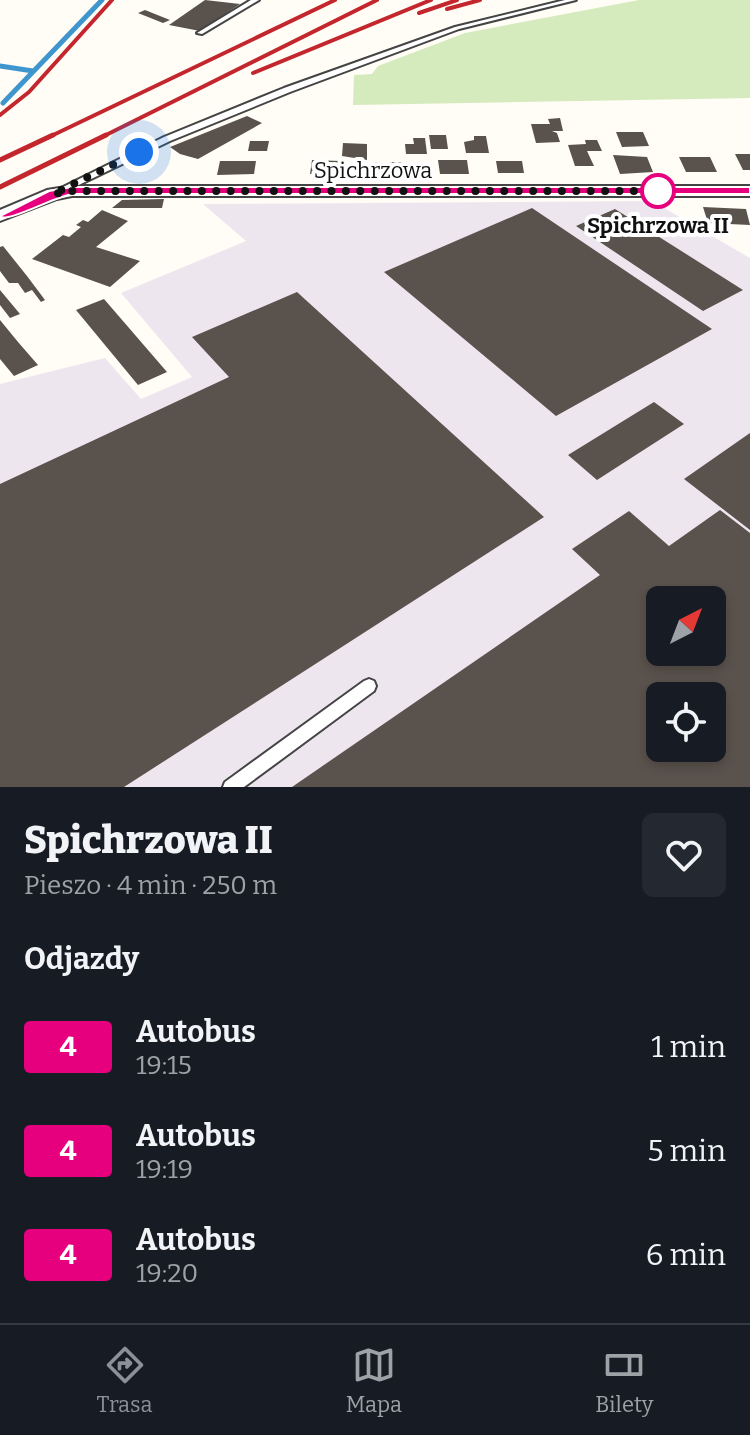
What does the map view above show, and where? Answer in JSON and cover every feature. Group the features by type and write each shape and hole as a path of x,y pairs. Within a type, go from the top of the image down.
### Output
{"street":[{"name":"Spichrzowa","path":"0,216 53,194 72,191 750,191"}],"lane":[{"path":"200,33 256,0"},
{"path":"53,194 167,139 287,90 457,28 573,0"},
{"path":"231,787 369,686"}],"shaded area":[{"path":"652,201 750,258 750,787 0,787 0,384 105,358 141,399 192,377 121,293 246,241 203,204"}],"green space":[{"path":"639,0 750,0 750,98 353,105 354,75 372,74 378,66 465,33"}],"building":[{"path":"205,0 240,4 200,31 169,25"},
{"path":"145,10 170,20 163,23 138,13"},
{"path":"247,116 262,123 198,159 180,154 170,147"},
{"path":"560,118 563,131 552,131 557,133 560,142 536,143 531,124 550,124 548,119"},
{"path":"616,132 643,132 649,146 622,147"},
{"path":"429,135 446,135 448,149 431,149"},
{"path":"474,136 486,136 489,153 466,153 464,142 474,140"},
{"path":"413,138 425,138 427,154 406,154 405,144 414,144"},
{"path":"585,140 597,140 602,151 587,151 594,166 575,166 568,145 586,144"},
{"path":"250,141 269,141 267,151 248,151"},
{"path":"343,143 367,144 367,160 342,156"},
{"path":"735,154 750,154 750,170 743,170"},
{"path":"613,155 647,157 653,172 620,174"},
{"path":"679,157 710,157 717,172 686,172"},
{"path":"312,160 340,161 339,174 310,174"},
{"path":"438,160 467,160 469,174 440,174"},
{"path":"220,161 256,161 254,174 217,175"},
{"path":"496,161 522,161 524,173 498,173"},
{"path":"375,162 404,162 405,174 375,175"},
{"path":"164,199 162,208 112,208 122,200"},
{"path":"703,207 746,209 750,225 708,223"},
{"path":"532,208 712,329 556,416 384,272"},
{"path":"615,209 743,290 703,311 576,226"},
{"path":"102,210 128,221 96,247 140,261 110,287 32,259 63,235 69,237 81,227 76,225 83,220 88,222"},
{"path":"3,246 45,300 41,302 32,290 25,293 18,283 9,283 0,271 0,247"},
{"path":"0,290 20,314 10,318 0,305"},
{"path":"297,292 544,517 124,787 0,787 0,484 229,377 192,337"},
{"path":"104,299 167,372 138,385 76,310"},
{"path":"0,320 38,365 14,376 0,359"},
{"path":"654,402 684,424 597,480 568,455"},
{"path":"750,433 750,530 684,479"},
{"path":"720,510 750,533 750,787 292,787 600,575 572,549 629,511 669,546"}],"waterway":[{"path":"3,103 102,0"},
{"path":"0,66 33,71"}],"railway":[{"path":"0,115 29,92 112,0"},
{"path":"49,137 335,0"},
{"path":"102,137 377,0"},
{"path":"253,73 431,0"},
{"path":"419,13 457,0"},
{"path":"447,9 480,0"},
{"path":"0,160 53,135"},
{"path":"0,187 106,135"}],"bus line":[{"name":"4","path":"0,216 53,194 72,191 750,191"}],"place":[{"name":"Spichrzowa II","path":"658,191"}],"route":[{"path":"139,152 53,194 72,191 658,191"}]}
